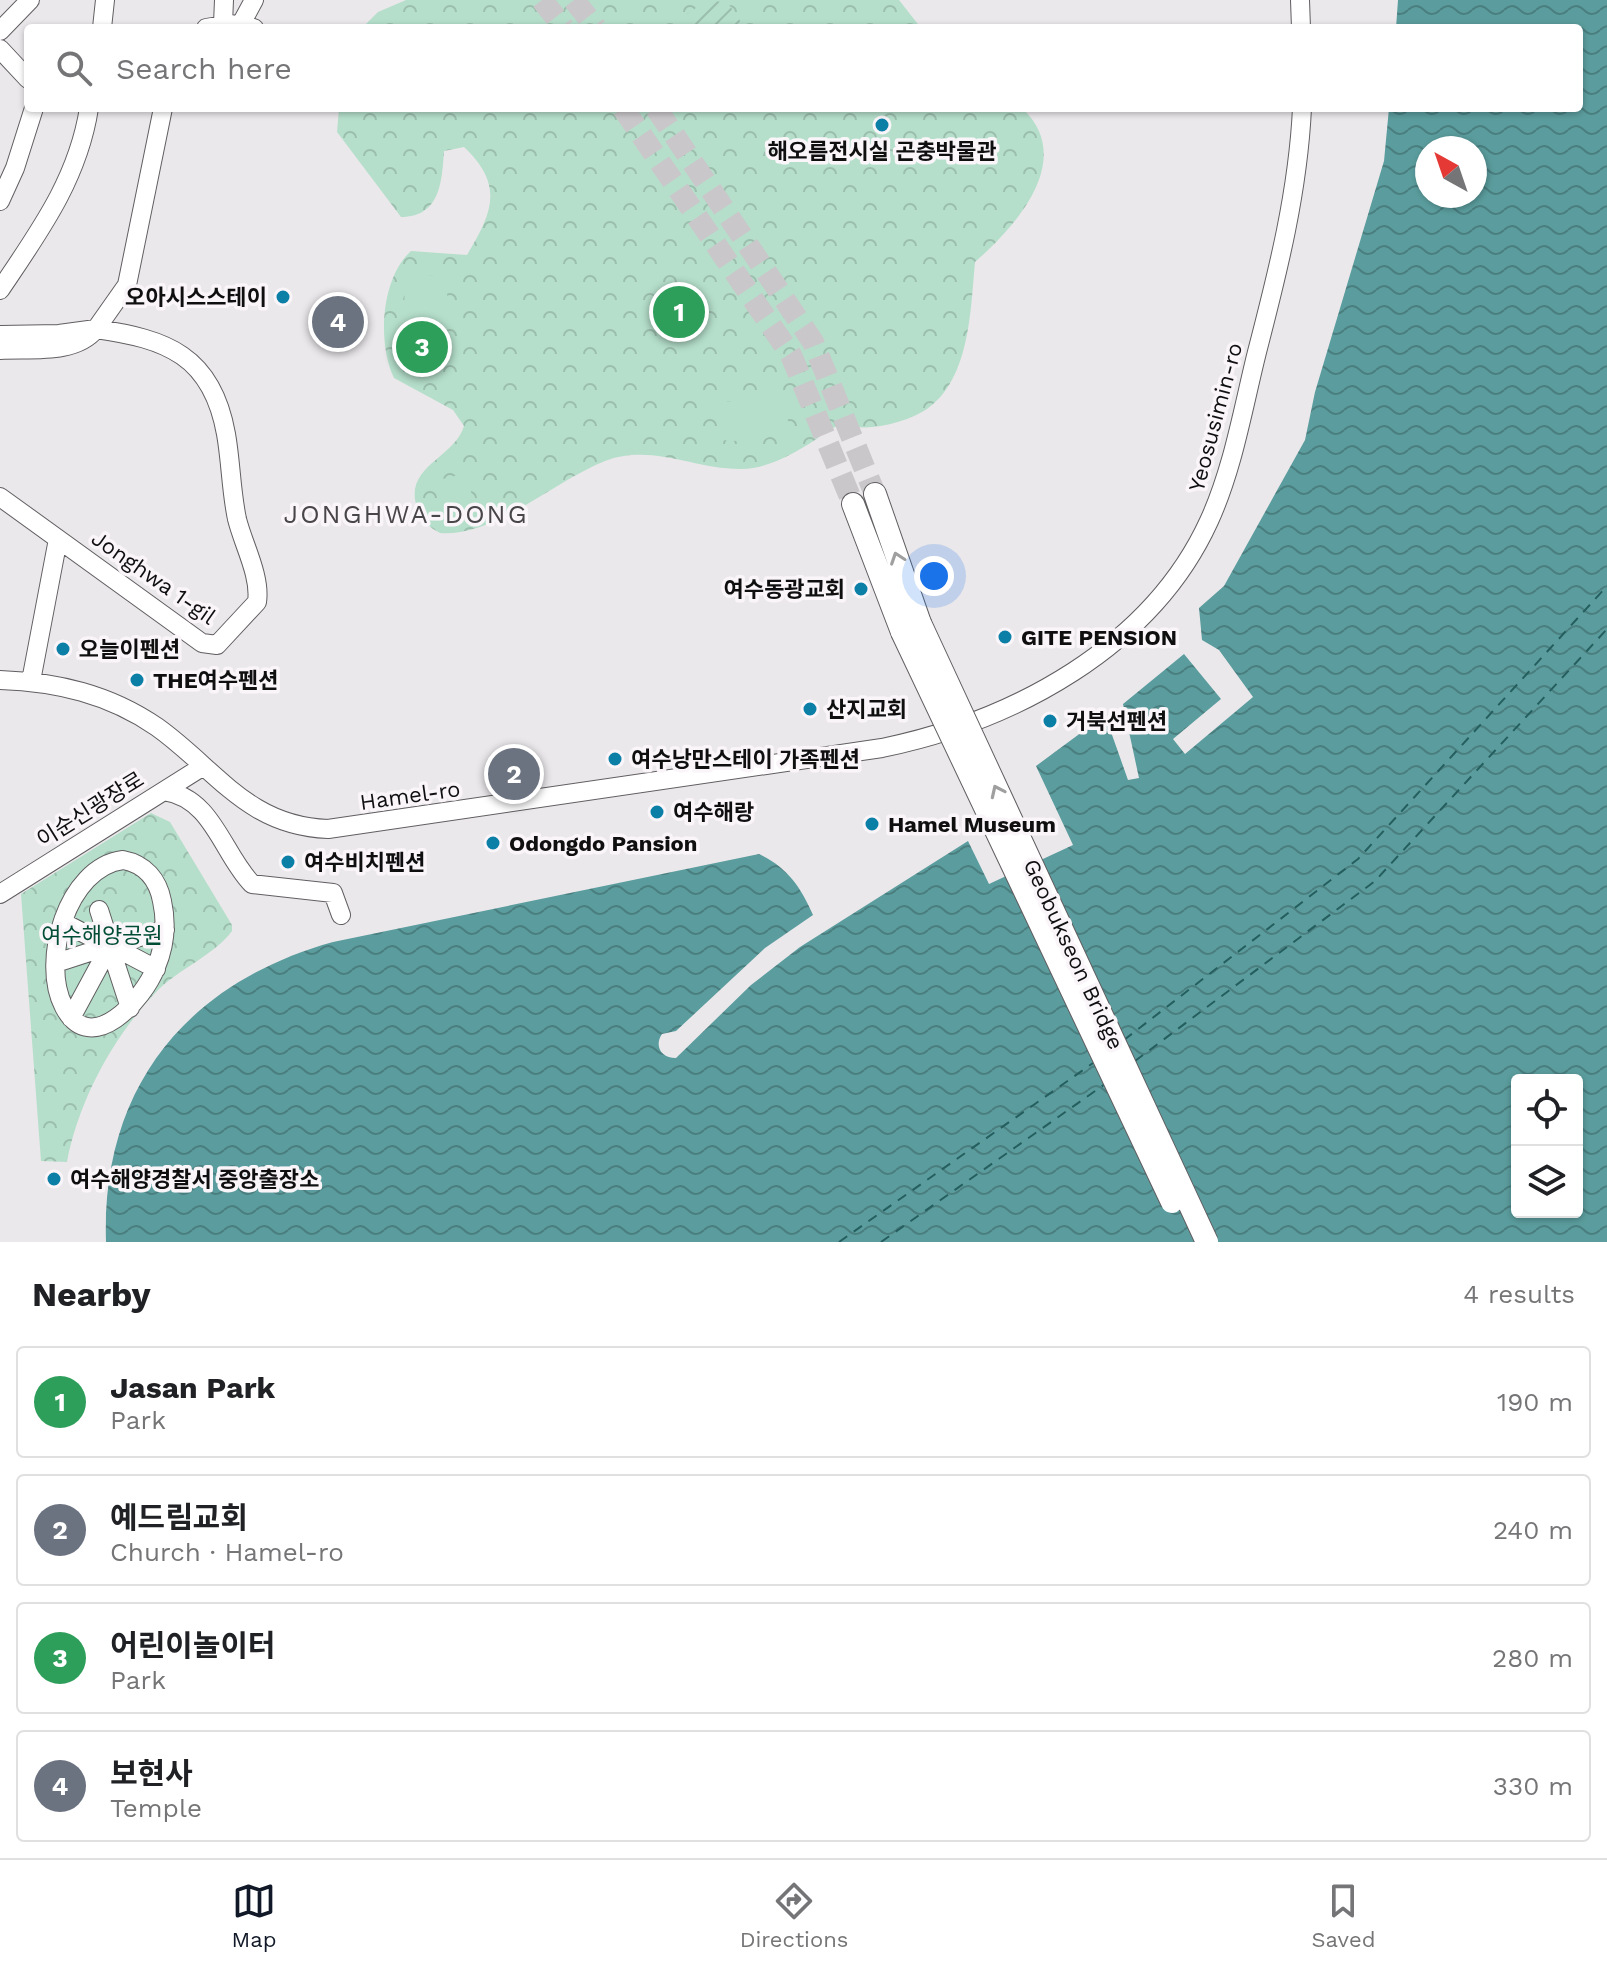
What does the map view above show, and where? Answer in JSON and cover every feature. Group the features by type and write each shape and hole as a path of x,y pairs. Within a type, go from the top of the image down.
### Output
{"main road":[{"path":"875,494 911,628"},
{"path":"853,504 911,628"},
{"name":"Geobukseon Bridge","path":"911,628 1191,1242"},
{"name":"Geobukseon Bridge","path":"911,628 1207,1242"}],"street":[{"path":"0,31 30,0"},
{"path":"102,24 105,0"},
{"path":"224,0 230,24"},
{"path":"233,24 254,0"},
{"path":"1300,0 1301,24"},
{"path":"0,49 24,75"},
{"path":"0,201 19,158 33,112"},
{"path":"0,290 66,187 82,145 88,112"},
{"path":"0,350 71,345 85,341 127,285 162,112"},
{"name":"Yeosusimin-ro","path":"974,722 1047,688 1126,630 1173,583 1208,525 1226,477 1286,237 1302,112"},
{"path":"0,335 96,329"},
{"name":"Jonghwa 1-gil","path":"0,497 208,645 227,639 257,602 256,582 237,518 226,434 204,379 192,363 161,342 96,329"},
{"path":"31,681 58,539"},
{"name":"Hamel-ro","path":"0,680 31,681 81,690 134,713 169,737 235,796 269,815 303,826 347,828 882,748 974,722"},
{"name":"이순신광장로","path":"0,894 202,767"},
{"path":"164,791 184,796 198,807 254,886 331,892 337,898 341,915"},
{"path":"123,860 141,866 155,881 163,904 165,930 156,969 130,1008 99,1027 85,1026 71,1018 59,995 56,963 64,923 77,894 93,875 107,864 123,860"},
{"path":"99,910 112,943 130,1008"},
{"path":"64,923 112,943 156,969"},
{"path":"56,963 112,943 165,930"},
{"path":"71,1018 112,943"}],"green space":[{"path":"406,0 899,0 918,24 366,24 378,12"},
{"path":"708,0 728,3 742,24 695,24 687,14"},
{"path":"339,112 1025,112 1037,128 1043,149 1042,170 1022,211 975,262 963,353 944,393 928,408 907,419 885,425 835,427 789,455 752,468 725,468 657,456 622,456 586,470 482,526 461,532 440,533 422,518 417,509 415,491 424,471 459,437 464,426 453,410 394,378 385,347 385,312 393,277 411,251 467,255 488,212 489,187 477,161 464,147 444,151 440,186 431,204 424,211 401,217 337,132"},
{"path":"406,274 448,276 446,323 403,321"},
{"path":"775,394 787,406 788,423 781,430 758,440 722,440 719,403"},
{"path":"466,473 478,518 447,527 435,481"},
{"name":"여수해양공원","path":"151,813 170,822 232,925 232,931 225,940 159,989 127,1027 90,1092 67,1162 41,1161 21,894"}],"water":[{"path":"1398,0 1607,0 1607,1242 106,1242 108,1187 119,1136 137,1090 162,1050 195,1014 235,985 281,960 333,942 759,854 778,865 792,879 813,915 765,948 676,1031 662,1034 660,1050 666,1056 676,1058 751,985 800,947 968,841 989,884 1073,845 1036,766 1105,715 1128,780 1139,778 1123,704 1184,654 1221,699 1173,739 1185,754 1253,697 1219,650 1202,640 1199,608 1224,586 1305,440 1315,392 1384,161 1389,112 1583,112 1583,24 1396,24"}],"ferry route":[{"path":"1124,1040 1358,859 1607,586"},
{"path":"1135,1061 1375,881 1607,629"},
{"path":"839,1242 1093,1063"},
{"path":"881,1242 1105,1084"}],"tunnel":[{"path":"542,0 561,24"},
{"path":"574,0 593,24"},
{"path":"626,112 791,355 853,504"},
{"path":"659,112 813,342 875,494"}],"place":[{"name":"해오름전시실 곤충박물관","path":"882,125"},
{"name":"오아시스스테이","path":"283,297"},
{"name":"Jasan Park","path":"679,312"},
{"name":"보현사","path":"338,322"},
{"name":"어린이놀이터","path":"422,347"},
{"name":"여수동광교회","path":"861,589"},
{"name":"GITE PENSION","path":"1005,637"},
{"name":"오늘이펜션","path":"63,649"},
{"name":"THE여수펜션","path":"137,680"},
{"name":"산지교회","path":"810,709"},
{"name":"거북선펜션","path":"1050,721"},
{"name":"여수낭만스테이 가족펜션","path":"615,759"},
{"name":"예드림교회","path":"514,774"},
{"name":"여수해랑","path":"657,812"},
{"name":"Hamel Museum","path":"872,824"},
{"name":"Odongdo Pansion","path":"493,843"},
{"name":"여수비치펜션","path":"288,862"},
{"name":"여수해양경찰서 중앙출장소","path":"54,1179"}],"district":[{"name":"JONGHWA-DONG","path":"406,514"}]}
